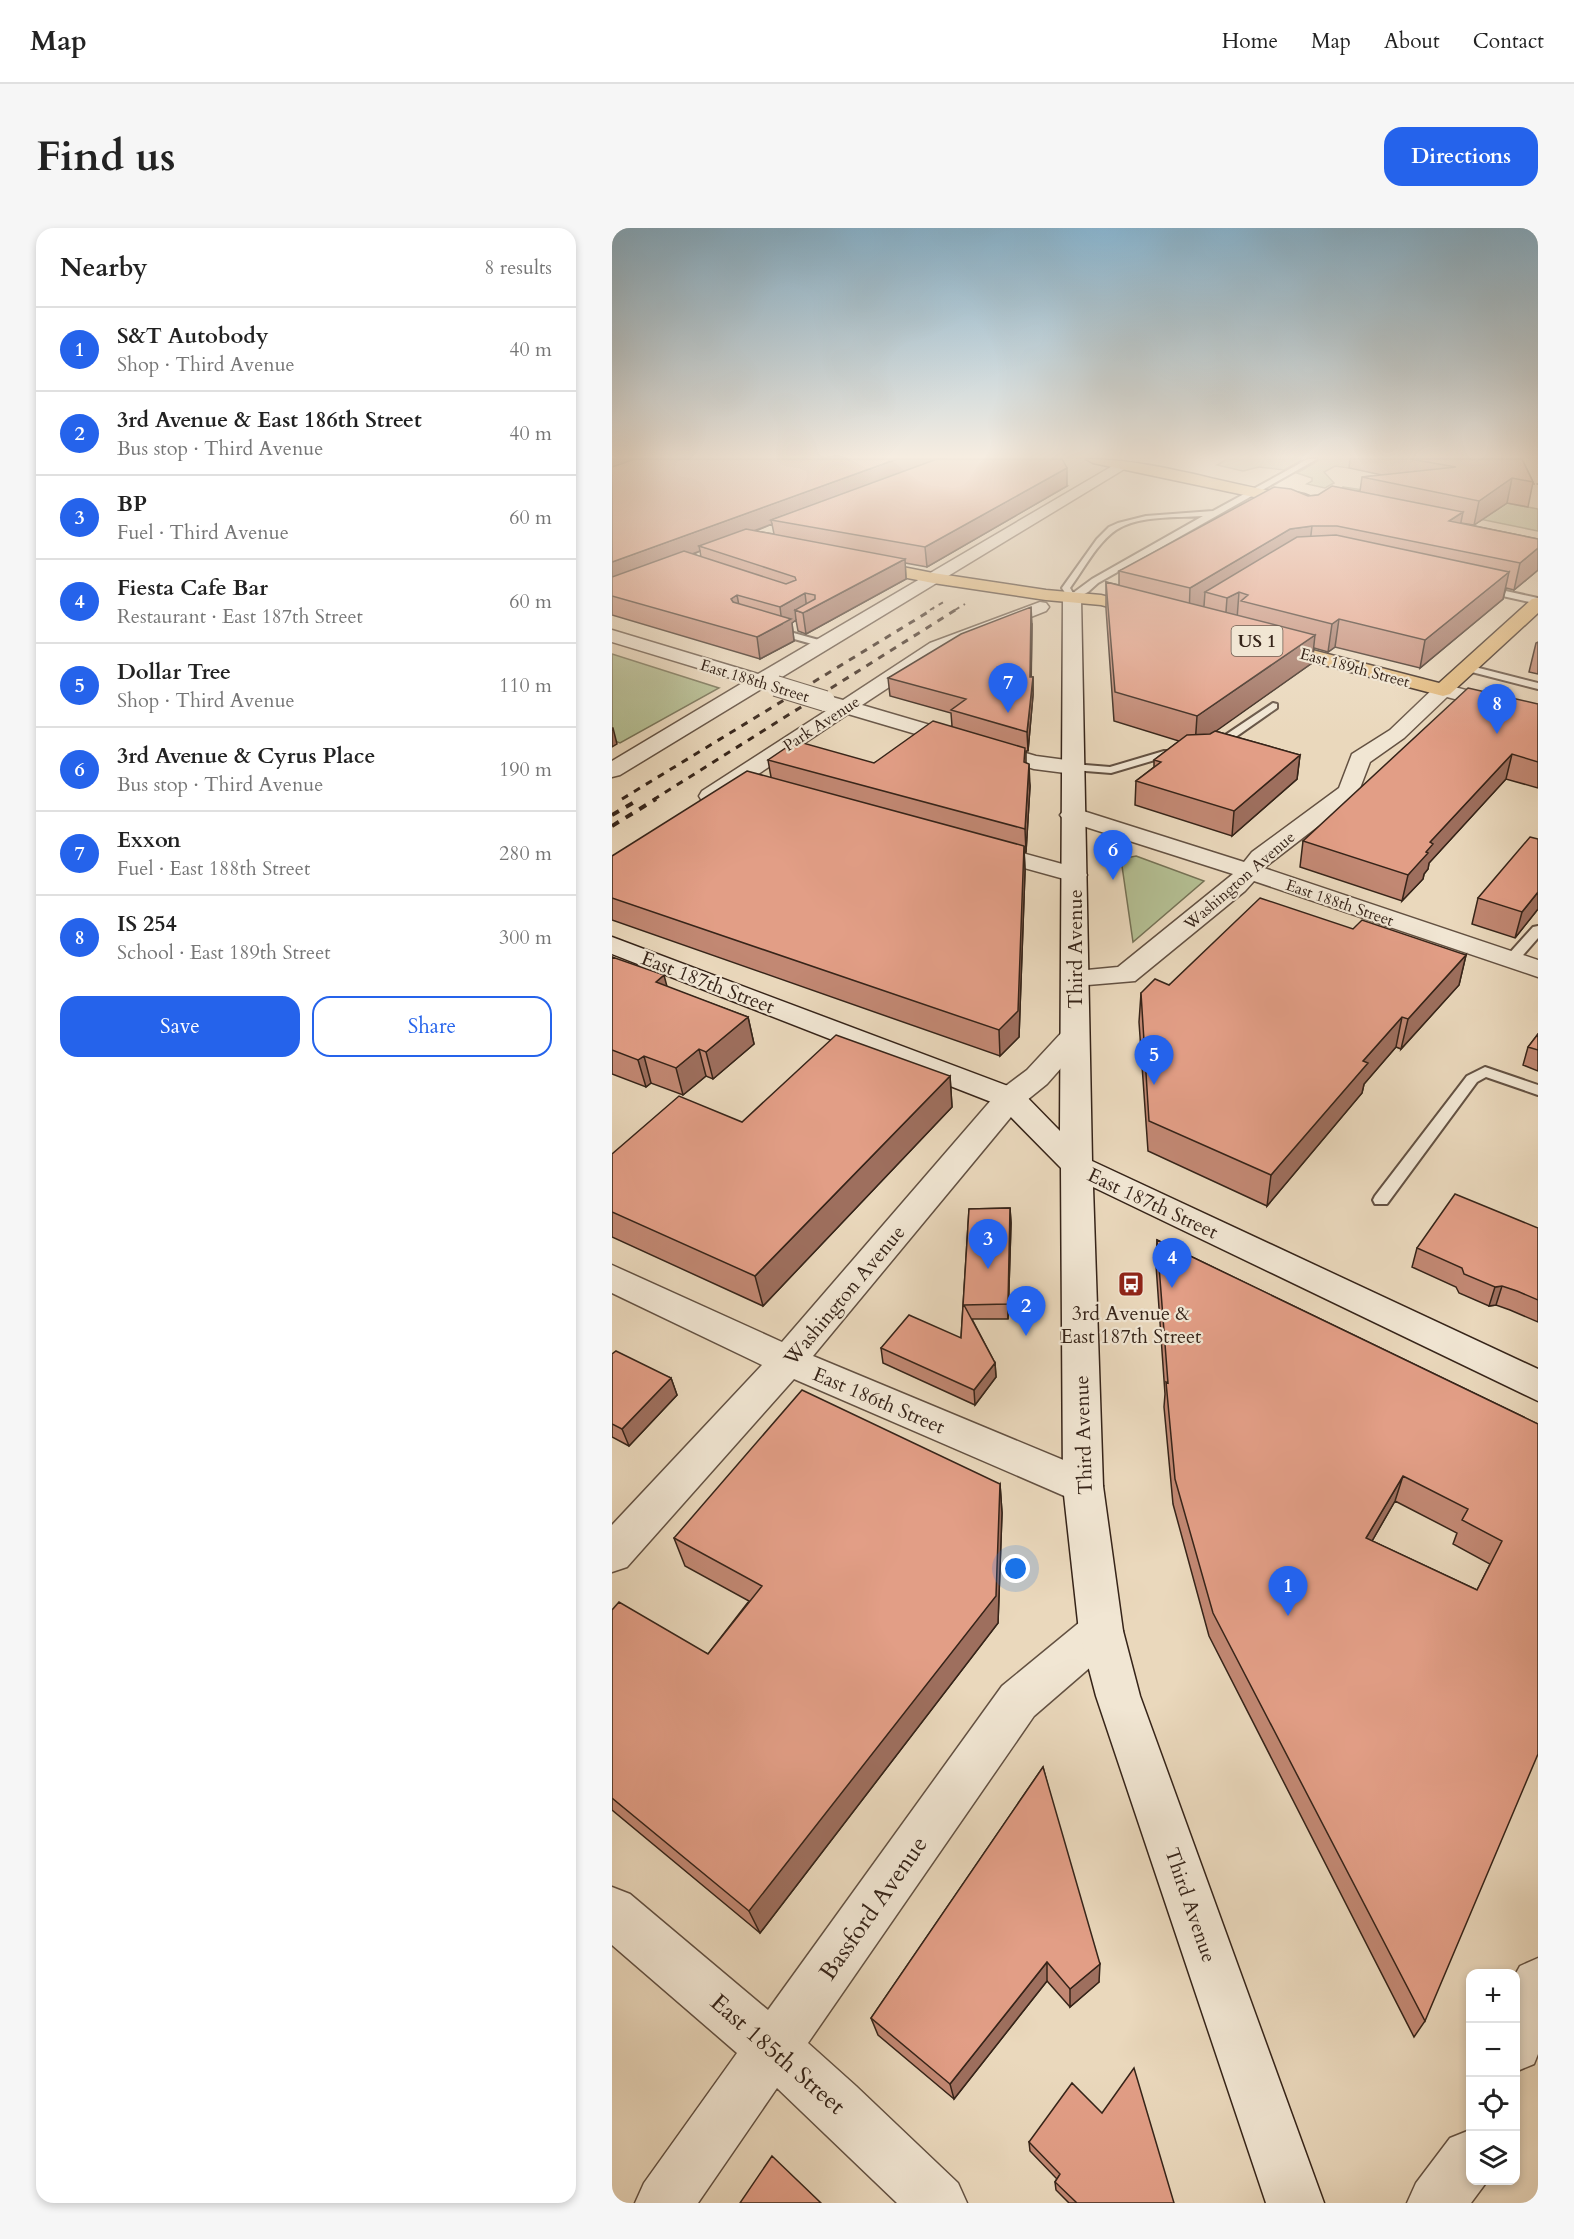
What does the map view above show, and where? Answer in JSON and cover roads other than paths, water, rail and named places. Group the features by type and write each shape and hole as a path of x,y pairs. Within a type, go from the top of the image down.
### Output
{"main road":[{"path":"851,562 933,578 1101,600 1165,617"},
{"name":"Washington Avenue","path":"1443,690 1538,602"},
{"name":"East 189th Street","path":"1254,641 1443,690"}],"street":[{"path":"612,770 769,684 823,644 978,551"},
{"name":"Third Avenue","path":"1071,597 1072,815 1076,978 1074,1036 1083,1486 1101,1631 1118,1696 1295,2203"},
{"name":"Park Avenue","path":"696,804 937,647 1040,607"},
{"name":"East 188th Street","path":"612,636 1034,762 1073,767"},
{"name":"East 189th Street","path":"1443,690 1538,715"},
{"name":"Washington Avenue","path":"1076,978 1125,975 1236,886 1261,857 1349,791 1360,759 1397,734 1443,690"},
{"path":"734,780 759,787"},
{"name":"East 188th Street","path":"1072,815 1250,871 1538,969"},
{"path":"962,844 1075,875"},
{"name":"East 187th Street","path":"612,945 1010,1098 1077,1167 1538,1386"},
{"name":"Washington Avenue","path":"612,1554 788,1361 1010,1098 1037,1077 1074,1036"},
{"name":"East 186th Street","path":"612,1278 788,1361 1083,1486"},
{"name":"Bassford Avenue","path":"664,2203 1018,1701 1101,1631"},
{"name":"East 185th Street","path":"612,1912 837,2105 938,2203"},
{"path":"1520,2032 1538,1984"},
{"path":"1436,2203 1466,2163"}],"lane":[{"name":"Third Avenue","path":"1094,551 1065,588 1071,597 1149,551"},
{"path":"1473,587 1538,602"},
{"path":"763,627 789,631 823,644"},
{"path":"1467,668 1538,686"},
{"path":"1073,767 1111,770 1164,754 1199,754 1273,706"},
{"path":"1511,960 1538,930"},
{"path":"1381,1200 1472,1078 1485,1072 1538,1090"}],"railway":[{"path":"930,610 947,600"},
{"path":"955,610 965,604"},
{"path":"622,799 933,609"},
{"path":"653,800 957,609"},
{"path":"612,826 656,799"},
{"path":"612,815 638,800"}],"place":[{"name":"Exxon","path":"1008,713"},
{"name":"IS 254","path":"1497,734"},
{"name":"3rd Avenue & Cyrus Place","path":"1113,880"},
{"name":"Dollar Tree","path":"1154,1085"},
{"name":"BP","path":"988,1269"},
{"name":"3rd Avenue & East 187th Street","path":"1131,1284"},
{"name":"Fiesta Cafe Bar","path":"1172,1288"},
{"name":"3rd Avenue & East 186th Street","path":"1026,1336"},
{"name":"S&T Autobody","path":"1288,1616"}]}
